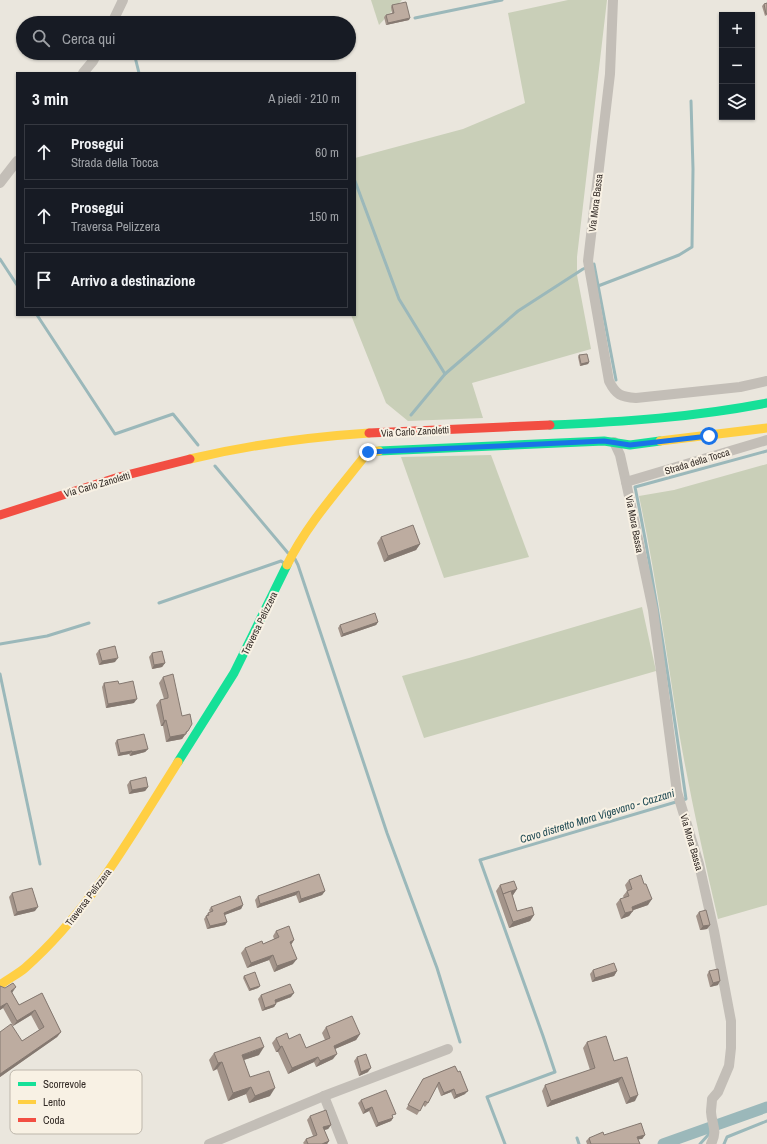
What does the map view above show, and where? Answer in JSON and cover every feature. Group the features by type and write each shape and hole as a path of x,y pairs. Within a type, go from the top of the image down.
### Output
{"street":[{"path":"115,16 123,0"},
{"name":"Via Mora Bassa","path":"613,0 610,74 589,267 609,381 614,391 622,396 636,398 740,386 767,381"},
{"path":"85,72 94,60"},
{"path":"0,183 16,162"},
{"name":"Via Carlo Zanoletti","path":"0,515 41,500 129,474 211,454 263,444 322,437 651,420 748,407 767,403"},
{"name":"Strada della Tocca","path":"614,442 630,445 767,428"},
{"name":"Strada della Tocca","path":"626,482 767,440"},
{"name":"Via Mora Bassa","path":"614,442 620,455 653,610 667,722 680,801 711,916 731,1021 729,1066 718,1092 712,1099 711,1113 715,1137 711,1144"},
{"name":"Traversa Pelizzera","path":"0,985 24,969 55,940 84,906 128,841 234,674 294,553 315,520 368,452 614,442"},
{"path":"208,1144 324,1096 448,1049"},
{"path":"324,1096 343,1144"}],"green space":[{"path":"371,0 402,0 379,25"},
{"path":"568,0 607,0 577,257 577,275 591,349 472,383 483,418 408,421 386,403 351,316 356,316 356,158 463,129 525,103 508,13"},
{"path":"491,455 529,557 444,578 401,457"},
{"path":"767,464 767,905 718,919 684,761 656,586 639,496 674,490"},
{"path":"642,607 656,671 424,738 402,676 469,658"}],"building":[{"path":"406,2 410,18 388,23 386,15 394,13 392,5"},
{"path":"767,3 767,14 766,14 764,4"},
{"path":"587,354 589,362 581,364 579,355"},
{"path":"413,525 420,544 388,556 381,537"},
{"path":"375,613 378,622 343,634 340,625"},
{"path":"115,646 118,658 102,661 99,650"},
{"path":"162,651 165,663 154,665 152,653"},
{"path":"173,674 182,716 190,714 192,724 186,734 170,737 166,720 164,721 160,700 168,698 163,677"},
{"path":"118,681 119,684 133,681 137,699 108,704 104,683"},
{"path":"144,734 148,749 120,753 117,740"},
{"path":"146,777 148,787 132,790 130,781"},
{"path":"319,874 325,891 301,899 299,891 260,904 258,896"},
{"path":"641,875 652,899 632,907 633,911 625,913 620,899 629,896 627,891 632,889 629,880"},
{"path":"514,881 517,889 503,894 500,885"},
{"path":"32,888 38,907 17,912 12,893"},
{"path":"511,891 517,911 532,907 534,915 513,922 503,894"},
{"path":"240,896 243,905 224,913 227,922 210,926 206,916 209,915 208,913 213,911 211,907"},
{"path":"706,910 710,925 703,926 699,912"},
{"path":"289,926 294,940 290,942 297,959 277,966 273,955 251,963 245,948 262,941 263,944 279,937 276,931"},
{"path":"614,963 617,971 595,978 593,970"},
{"path":"718,969 720,981 713,983 709,971"},
{"path":"255,972 260,986 250,989 244,976"},
{"path":"13,983 16,987 11,991 19,1005 42,993 61,1032 0,1074 0,1032 11,1024 22,1041 44,1027 35,1010 17,1021 7,1003 0,1007 0,986 5,988"},
{"path":"290,984 294,993 275,1000 276,1004 265,1008 261,995"},
{"path":"352,1016 360,1034 334,1046 337,1054 320,1061 318,1057 292,1068 282,1046 280,1047 276,1038 287,1033 289,1039 300,1034 306,1048 330,1038 326,1027"},
{"path":"606,1036 614,1061 627,1057 638,1095 630,1098 622,1077 551,1101 545,1085 595,1068 587,1042"},
{"path":"260,1037 264,1047 242,1055 250,1077 269,1071 275,1088 255,1096 251,1087 233,1093 222,1062 218,1063 214,1053"},
{"path":"366,1054 371,1068 361,1072 357,1057"},
{"path":"455,1066 458,1072 460,1071 468,1091 456,1095 454,1089 444,1093 439,1082 428,1103 425,1101 420,1111 408,1105 423,1079"},
{"path":"386,1090 396,1114 392,1115 393,1118 378,1123 372,1107 365,1110 361,1100"},
{"path":"326,1110 331,1125 323,1127 329,1141 322,1144 308,1144 306,1139 317,1135 310,1116"},
{"path":"641,1123 645,1135 637,1137 640,1144 591,1144 589,1138 603,1132 604,1135"}],"waterway":[{"path":"415,18 502,0"},
{"path":"136,60 139,72"},
{"path":"598,286 679,255 692,247 693,169 691,101"},
{"path":"356,184 399,299 445,374"},
{"path":"0,259 16,283"},
{"path":"411,415 445,374 518,311 583,269 594,264 616,380"},
{"path":"38,316 115,434 173,414 198,445"},
{"name":"Cavo distretto Mora Vigevano - Cazzani","path":"505,1144 487,1097 555,1072 480,860 686,799 669,681 635,487 767,451"},
{"path":"215,466 288,553"},
{"path":"295,559 387,833 437,968 460,1042"},
{"path":"159,603 281,561 284,563"},
{"path":"0,644 47,636 89,623"},
{"path":"0,674 40,864"},
{"path":"663,1144 767,1107"},
{"name":"Cavo distretto Mora Vigevano - Cazzani","path":"724,1144 727,1137 767,1121"},
{"path":"700,1144 709,1134 709,1127"},
{"path":"577,1138 579,1144"}],"traffic: fast":[{"path":"550,425 659,418 713,412 767,403"},
{"path":"379,451 604,441 630,445 660,441"},
{"path":"178,762 234,673 287,565"}],"traffic: slow":[{"path":"660,441 767,428"},
{"path":"190,459 279,442 369,433"},
{"path":"287,565 304,535 314,521 368,452 379,451"},
{"path":"0,985 25,968 48,946 90,897 127,844 178,762"}],"traffic: jam":[{"path":"369,433 550,425"},
{"path":"0,515 119,477 190,459"}],"route":[{"path":"368,452 604,441 630,445 709,436"}]}
